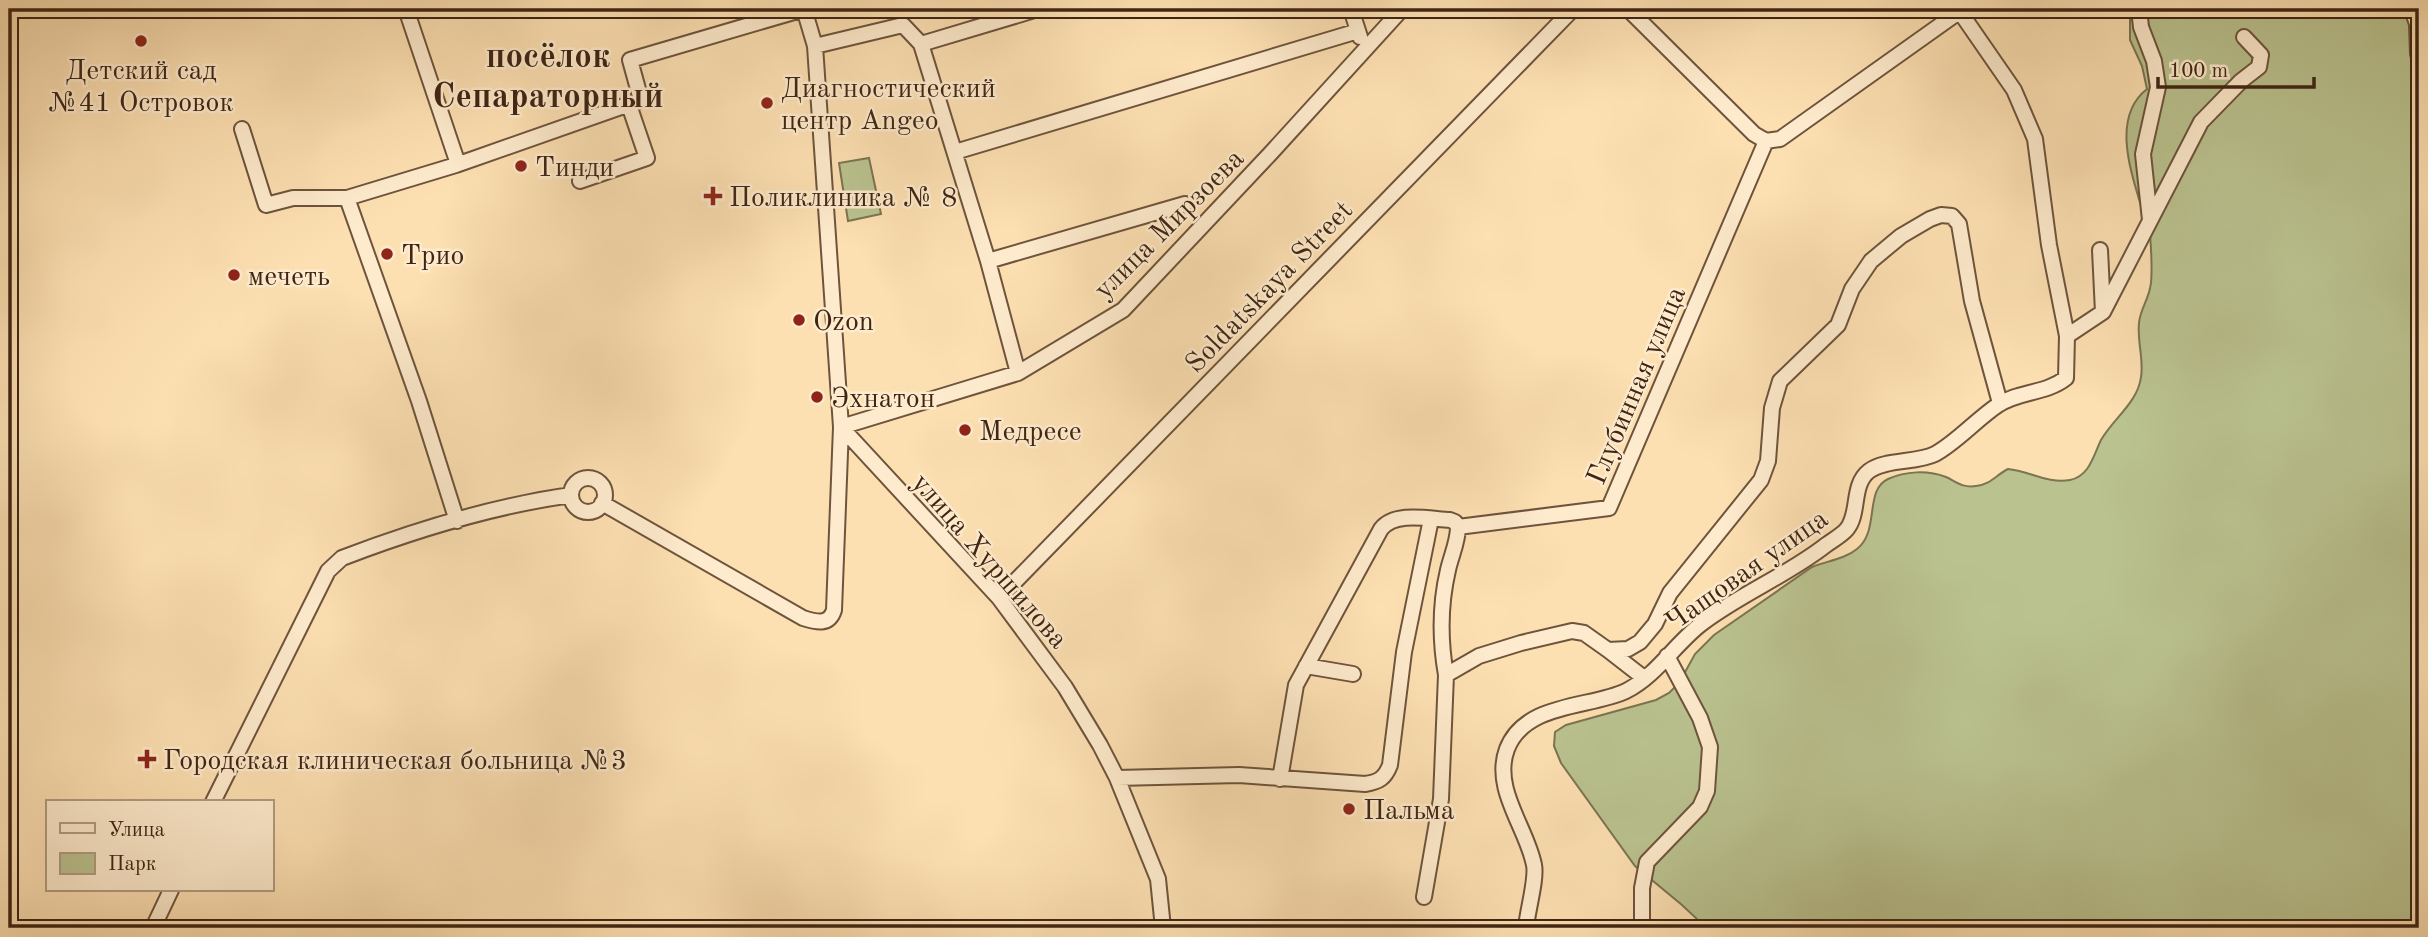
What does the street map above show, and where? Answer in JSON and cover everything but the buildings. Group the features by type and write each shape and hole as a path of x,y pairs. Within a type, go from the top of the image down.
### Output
{"street":[{"path":"405,9 458,164"},
{"path":"242,130 266,205 293,198 347,198 458,164 641,100 630,60 804,9 816,46 841,427 832,617 827,621 816,622 803,618 602,503"},
{"path":"921,44 1038,9"},
{"path":"1351,9 1364,50"},
{"name":"улица Мирзоева","path":"841,427 1018,373 1123,310 1402,9"},
{"name":"Soldatskaya Street","path":"999,598 1573,9"},
{"path":"1628,9 1754,134 1766,141 1780,139 1960,10"},
{"path":"2139,9 2141,27 2154,61 2158,87 2143,154 2150,222"},
{"path":"2412,9 2417,24 2418,54"},
{"name":"Чащовая улица","path":"1526,928 1535,867 1508,793 1504,762 1507,748 1518,732 1544,714 1625,691 1644,678 1700,624 1812,556 1848,527 1861,478 1872,468 1935,454 2000,403 2057,385 2066,378 2067,337 2049,245 2035,139 2014,90 1960,10"},
{"path":"816,46 903,25 921,44 988,261 1018,373"},
{"path":"955,152 1358,31"},
{"path":"2067,337 2103,312 2201,122 2241,81 2259,67 2261,55 2245,37"},
{"path":"580,181 648,158 629,104"},
{"name":"Глубинная улица","path":"1458,527 1609,508 1766,141"},
{"path":"347,198 415,390 457,521"},
{"path":"988,261 1185,204"},
{"path":"1608,650 1628,649 1640,642 1654,624 1670,593 1761,480 1768,461 1772,408 1780,381 1838,324 1852,289 1871,261 1901,236 1941,215 1952,216 1959,224 1972,301 2000,403"},
{"path":"2100,250 2103,312"},
{"name":"улица Хуршилова","path":"841,427 999,598 1065,687 1101,745 1117,778 1158,879 1163,928"},
{"path":"594,479 603,488 602,503 593,511 587,512 576,506 571,495 572,489 581,480 594,479"},
{"path":"214,800 328,571 342,558 457,521 538,500 571,495"},
{"path":"1280,779 1296,685 1387,522 1395,518 1455,522 1458,527 1447,571 1443,604 1442,651 1446,675 1441,799 1424,897"},
{"path":"1117,778 1238,775 1365,784 1377,782 1386,775 1390,765 1413,602 1431,519"},
{"path":"1446,675 1479,656 1572,631 1584,633 1644,678"},
{"path":"1642,928 1642,888 1647,862 1700,807 1707,791 1710,747 1700,718 1667,656"},
{"path":"1306,666 1353,674"},
{"path":"153,928 170,892"}],"green space":[{"path":"2130,9 2419,9 2419,928 1702,928 1697,919 1682,905 1635,866 1561,763 1554,746 1555,732 1566,725 1656,700 1669,693 1679,683 1695,654 1714,635 1812,567 1841,558 1857,549 1868,532 1876,492 1888,479 1902,474 1924,472 1971,486 1985,484 2008,469 2062,481 2077,478 2087,469 2106,432 2139,386 2142,371 2139,323 2151,283 2149,229 2133,179 2127,146 2129,114 2147,89 2142,66 2130,40"},
{"path":"869,158 881,214 848,221 839,163"}],"place":[{"name":"Детский сад №41 Островок","path":"141,41"},
{"name":"Диагностический центр Angeo","path":"767,103"},
{"name":"Тинди","path":"521,166"},
{"name":"Поликлиника № 8","path":"713,196"},
{"name":"Трио","path":"387,254"},
{"name":"мечеть","path":"234,275"},
{"name":"Ozon","path":"799,320"},
{"name":"Эхнатон","path":"817,397"},
{"name":"Медресе","path":"965,430"},
{"name":"Городская клиническая больница №3","path":"147,759"},
{"name":"Пальма","path":"1349,809"}],"district":[{"name":"посёлок Сепараторный","path":"548,75"}]}
